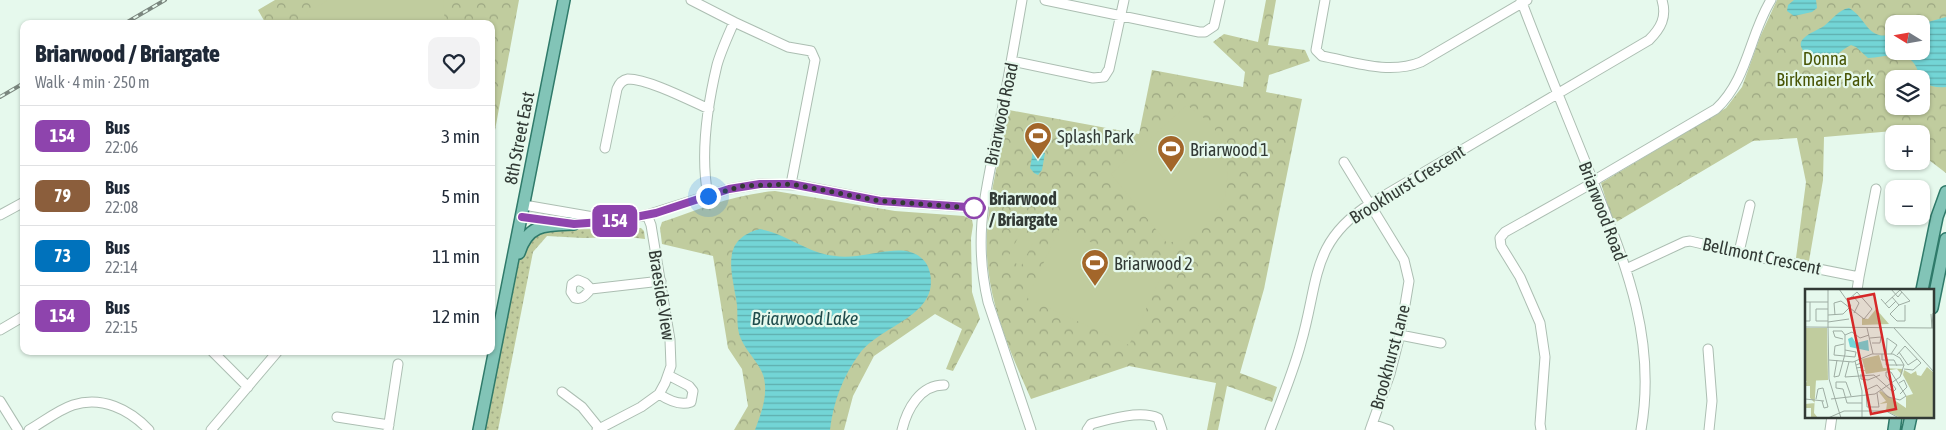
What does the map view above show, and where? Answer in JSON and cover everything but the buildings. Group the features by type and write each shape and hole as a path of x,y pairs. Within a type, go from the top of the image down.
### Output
{"main road":[{"name":"8th Street East","path":"495,352 564,0"},
{"path":"1922,289 1937,217 1946,192"},
{"path":"509,283 520,249 536,228 574,224"},
{"path":"1934,298 1946,239"},
{"name":"8th Street East","path":"479,430 494,355"}],"street":[{"path":"691,0 788,47 811,51 815,60 791,184"},
{"name":"Briarwood Road","path":"1022,0 1012,61 982,208 981,251 984,282 994,319 1031,430"},
{"path":"1045,0 1205,32 1210,30 1215,22 1220,0"},
{"path":"1012,61 1093,78 1104,77 1109,69 1124,0"},
{"path":"1325,0 1316,50 1322,56 1395,69 1421,62 1523,1"},
{"name":"Brookhurst Crescent","path":"1270,430 1302,343 1324,251 1344,223 1370,204 1649,40 1658,31 1664,20 1662,0"},
{"path":"1541,430 1545,357 1540,323 1520,277 1501,246 1500,238 1505,232 1716,109 1728,98 1738,82 1761,16 1771,0"},
{"name":"Briarwood Road","path":"1523,1 1636,298 1643,334 1646,381 1640,430"},
{"path":"708,196 704,175 709,109 717,64 734,22"},
{"path":"605,148 618,86 626,79 660,88 709,109"},
{"name":"Brookhurst Lane","path":"1344,162 1404,260 1409,281 1400,334 1390,374 1371,427"},
{"path":"523,211 574,224 615,221 647,215 742,186 791,184 880,201 982,208"},
{"path":"1857,289 1876,189"},
{"path":"0,216 20,204"},
{"path":"1739,252 1750,205"},
{"path":"523,211 576,213 615,221"},
{"name":"Braeside View","path":"598,429 641,407 658,394 671,366 670,340 661,281 651,225 647,215"},
{"name":"Bellmont Crescent","path":"1626,269 1684,242 1697,242 1763,258 1859,276"},
{"path":"591,289 661,281"},
{"path":"0,330 20,318"},
{"path":"1400,334 1441,343"},
{"path":"1708,349 1712,401 1709,430"},
{"path":"216,355 248,387"},
{"path":"211,430 275,355"},
{"path":"336,416 388,428 398,364"},
{"path":"658,394 685,404 691,402 693,391 689,386 668,375"},
{"path":"902,430 904,420 916,399 925,390 935,385 944,384"},
{"path":"562,392 582,407 598,429"},
{"path":"0,401 18,430"},
{"path":"29,430 72,405 94,401 122,408 141,421 149,430"},
{"path":"1087,430 1091,424 1122,416 1153,416 1158,418 1162,424 1162,430"},
{"path":"1371,427 1389,430"}],"green space":[{"path":"275,0 519,0 495,130 495,20 264,20 258,10"},
{"path":"328,0 443,0 445,20 310,20 306,13"},
{"path":"1266,0 1276,0 1268,45 1305,50 1310,61 1269,75 1266,92 1302,99 1264,289 1240,373 1277,387 1272,402 1227,386 1218,430 1207,430 1216,383 1129,366 1031,399 999,319 988,268 987,229 989,209 1009,110 1139,134 1152,70 1243,87 1245,72 1213,42 1224,34 1258,42"},
{"name":"Donna Birkmaier Park","path":"1777,0 1946,0 1946,173 1930,161 1930,125 1885,125 1885,132 1824,137 1823,180 1809,261 1796,258 1806,182 1797,138 1753,141 1613,224 1601,183 1726,108 1742,87 1760,37"},
{"name":"Briarwood 1","path":"1187,105 1209,122 1219,135 1228,171 1225,197 1211,221 1196,233 1186,239 1167,243 1111,174"},
{"path":"775,191 895,211 964,216 972,220 972,292 980,319 953,371 946,369 962,329 935,314 874,356 853,396 844,430 734,430 748,406 742,369 728,348 713,256 662,244 660,228 662,222 717,203 746,195"},
{"path":"641,228 644,231 645,239 547,236 533,252 498,430 484,430 504,321 512,297 520,255 536,232"},
{"name":"Briarwood 2","path":"1060,228 1162,275 1129,345 1027,298"},
{"path":"1021,232 1035,239 1021,266 1007,259"}],"water":[{"path":"1794,0 1816,0 1817,8 1812,12 1794,16 1787,11 1788,5"},
{"path":"1849,8 1855,12 1873,32 1885,36 1885,56 1868,58 1851,45 1824,64 1806,54 1801,46 1804,38 1824,26 1845,9"},
{"path":"1946,17 1946,87 1930,85 1930,70 1918,70 1911,60 1930,60 1930,21"},
{"name":"Splash Park","path":"1033,151 1045,153 1042,170 1038,175 1030,168"},
{"name":"Briarwood Lake","path":"760,229 770,231 815,251 835,256 844,257 893,251 910,252 921,257 929,269 930,288 926,300 906,319 869,343 854,362 840,390 830,430 755,430 763,405 765,385 760,368 739,335 731,260 733,250 738,241 747,234"}],"railway":[{"path":"131,20 165,0"},
{"path":"0,97 20,85"}],"bus line":[{"name":"154","path":"522,217 574,224 615,221 656,213 729,189 760,184 791,184 880,201 982,208"}],"place":[{"name":"Splash Park","path":"1038,160"},
{"name":"Briarwood 1","path":"1171,173"},
{"name":"Briarwood / Briargate","path":"974,208"},
{"name":"Briarwood 2","path":"1095,287"}],"route":[{"path":"708,196 742,186 791,184 880,201 974,208"}]}
